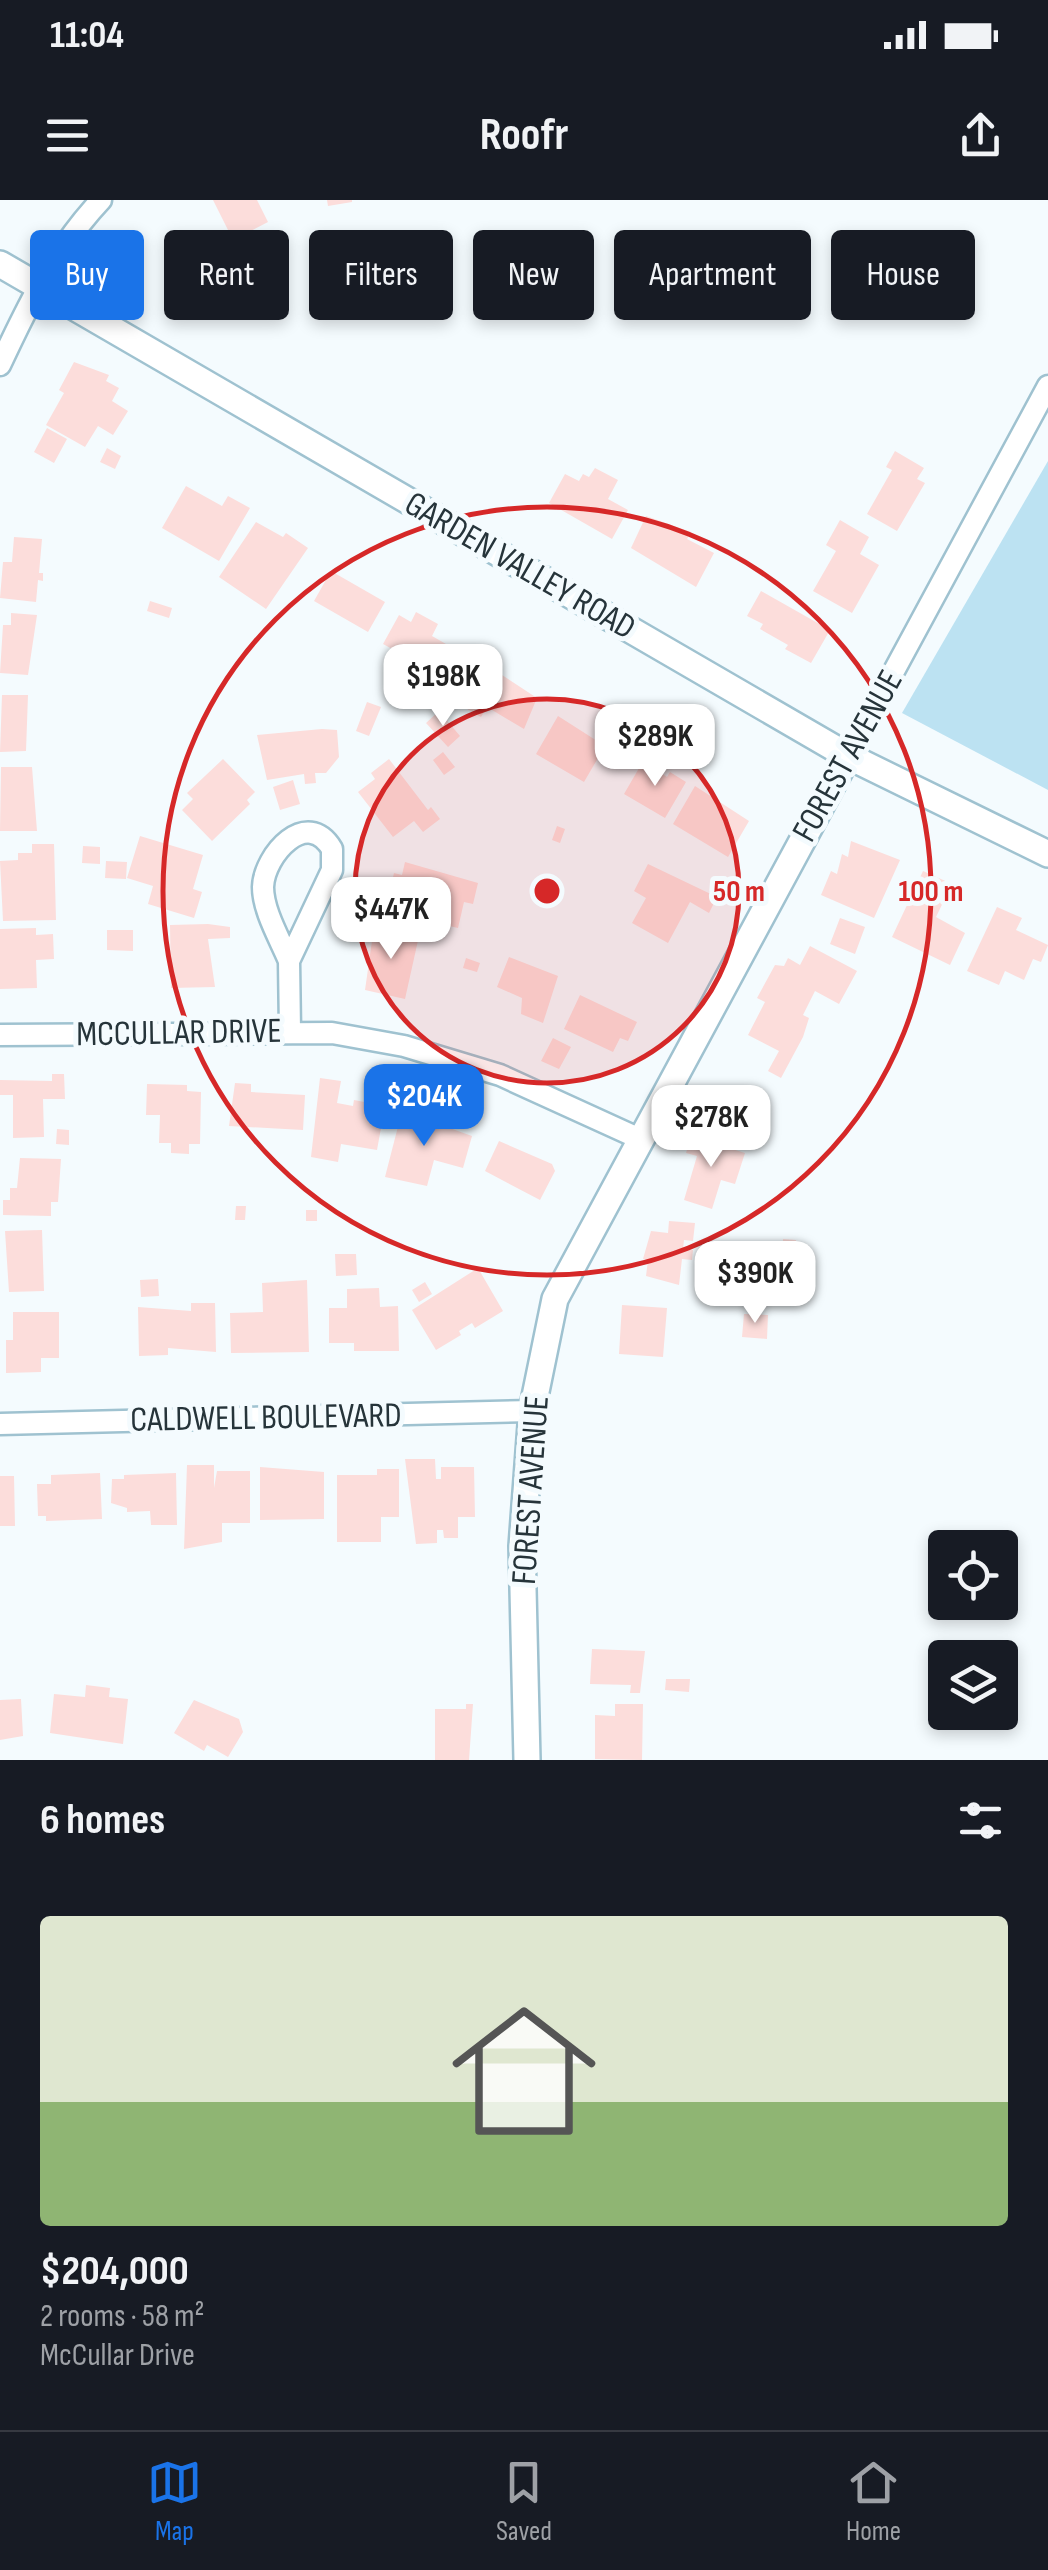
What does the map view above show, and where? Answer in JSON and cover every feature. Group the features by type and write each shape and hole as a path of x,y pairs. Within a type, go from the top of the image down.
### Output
{"street":[{"path":"73,230 101,200"},
{"name":"GARDEN VALLEY ROAD","path":"0,264 30,282"},
{"path":"0,365 30,301"},
{"name":"GARDEN VALLEY ROAD","path":"96,320 848,756 1048,854"},
{"name":"FOREST AVENUE","path":"527,1760 522,1546 532,1412 555,1299 638,1138 1048,386"},
{"path":"289,960 332,870 332,849 314,832 286,839 263,882 264,898 289,960 290,1031"},
{"name":"MCCULLAR DRIVE","path":"0,1034 290,1031 404,1046 500,1075 638,1138"},
{"name":"CALDWELL BOULEVARD","path":"0,1424 532,1412"}],"shaded area":[{"path":"1048,461 1048,790 902,713"}],"building":[{"path":"213,200 257,200 268,222 252,230 228,230"},
{"path":"327,200 352,200 352,202 328,206"},
{"path":"74,362 109,375 106,381 119,388 112,401 128,411 113,435 98,426 85,447 46,425 64,393 59,390"},
{"path":"47,428 67,439 54,463 34,452"},
{"path":"107,448 121,456 115,469 100,462"},
{"path":"895,451 924,468 917,479 925,483 897,531 867,514 892,470 886,467"},
{"path":"595,468 618,480 608,499 628,510 612,539 549,503 565,474 579,481 583,474 589,477"},
{"path":"186,486 222,506 228,496 250,508 219,561 162,528"},
{"path":"646,516 691,532 687,539 714,553 696,587 631,548"},
{"path":"840,520 869,537 860,554 879,565 852,613 813,591 836,551 826,545"},
{"path":"256,522 283,537 286,533 308,548 266,609 219,577"},
{"path":"14,537 42,539 39,573 43,573 43,581 38,580 36,602 0,598 3,562 12,562"},
{"path":"331,571 385,602 368,632 314,601"},
{"path":"761,591 830,630 811,663 785,649 788,645 760,629 763,624 747,616"},
{"path":"150,601 172,608 169,618 147,611"},
{"path":"416,612 438,624 432,636 453,648 438,674 383,644 399,615 411,622"},
{"path":"11,613 37,615 28,675 0,673 3,625 11,625"},
{"path":"479,660 537,698 524,729 487,707 481,717 455,702"},
{"path":"2,695 28,695 26,751 0,752"},
{"path":"367,702 381,707 369,736 356,731"},
{"path":"439,711 460,736 448,747 426,723"},
{"path":"558,716 605,746 584,782 536,754"},
{"path":"337,730 339,757 326,773 315,773 316,783 305,784 304,774 267,780 257,735"},
{"path":"443,752 455,767 444,775 433,760"},
{"path":"223,759 255,792 247,800 250,804 212,841 182,810 193,799 187,793"},
{"path":"389,759 428,810 431,807 440,819 423,832 414,821 393,837 358,792 375,779 371,773"},
{"path":"654,762 665,767 661,773 667,777 670,772 686,782 665,818 624,794 642,763 650,768"},
{"path":"1,767 32,767 37,831 0,831"},
{"path":"293,780 300,804 280,810 273,787"},
{"path":"695,786 749,821 728,857 673,824"},
{"path":"557,826 565,829 560,843 552,840"},
{"path":"140,836 203,855 193,889 202,892 194,918 148,904 153,886 127,878"},
{"path":"851,841 900,860 874,918 821,895 831,871 837,874 842,854 848,857"},
{"path":"32,844 54,844 56,920 3,921 0,861 18,860 18,853 32,853"},
{"path":"83,846 100,847 100,864 82,863"},
{"path":"106,861 127,862 126,879 105,878"},
{"path":"405,862 478,883 473,904 464,902 458,928 423,920 421,927 376,917 382,888 390,890 394,873 402,875"},
{"path":"648,864 717,897 709,913 690,902 668,943 632,923 646,898 634,891"},
{"path":"923,871 952,884 936,917 965,933 950,965 892,937"},
{"path":"997,907 1022,918 1016,930 1048,945 1041,962 1033,959 1024,980 1005,971 999,985 967,971"},
{"path":"840,918 865,927 855,954 830,944"},
{"path":"170,925 230,927 230,938 208,939 215,987 171,988"},
{"path":"374,927 419,936 405,999 365,990"},
{"path":"36,928 36,935 53,934 54,959 36,960 37,988 0,989 0,929"},
{"path":"107,930 133,930 133,951 107,950"},
{"path":"810,946 857,971 839,1004 815,991 803,1015 809,1018 803,1037 781,1078 768,1071 779,1051 748,1035 765,1002 757,998 775,965 784,966 788,958 800,965"},
{"path":"509,957 558,976 543,1023 521,1014 522,998 497,987"},
{"path":"466,958 480,963 477,972 463,968"},
{"path":"580,995 637,1022 628,1041 620,1038 613,1052 564,1029"},
{"path":"553,1038 571,1047 559,1069 541,1061"},
{"path":"52,1074 64,1074 65,1099 43,1099 44,1137 13,1138 13,1095 0,1095 0,1080 52,1081"},
{"path":"320,1078 341,1081 337,1103 353,1106 354,1100 385,1106 377,1150 341,1144 338,1162 311,1157"},
{"path":"235,1083 251,1084 251,1092 305,1095 303,1130 229,1126"},
{"path":"147,1084 187,1085 187,1091 201,1092 200,1144 189,1144 189,1154 171,1153 171,1143 159,1143 160,1115 146,1115"},
{"path":"402,1111 472,1136 463,1168 434,1160 427,1186 385,1177"},
{"path":"57,1129 69,1130 69,1145 56,1144"},
{"path":"691,1136 745,1153 735,1184 721,1180 712,1209 684,1200 697,1156 686,1153"},
{"path":"499,1141 552,1164 555,1171 540,1200 485,1171"},
{"path":"20,1158 61,1159 58,1202 51,1202 51,1216 3,1215 3,1200 10,1200 10,1188 17,1188"},
{"path":"236,1206 246,1206 245,1220 235,1220"},
{"path":"306,1210 317,1210 317,1221 306,1221"},
{"path":"669,1221 695,1223 693,1241 684,1240 683,1249 693,1250 692,1260 682,1259 679,1285 646,1276 648,1260 643,1259 651,1231 668,1233"},
{"path":"42,1230 44,1291 9,1292 5,1231"},
{"path":"783,1239 796,1240 794,1256 782,1255"},
{"path":"335,1254 356,1254 357,1275 336,1276"},
{"path":"478,1268 503,1311 475,1328 472,1323 436,1350 412,1310"},
{"path":"158,1279 159,1296 141,1297 140,1280"},
{"path":"307,1280 309,1352 231,1353 230,1313 263,1312 262,1283"},
{"path":"425,1282 432,1294 419,1302 412,1290"},
{"path":"379,1288 380,1307 398,1306 399,1351 354,1351 354,1343 329,1343 329,1308 347,1308 347,1289"},
{"path":"191,1303 215,1303 216,1352 168,1348 168,1355 139,1356 138,1307 191,1311"},
{"path":"622,1305 667,1308 663,1357 619,1354"},
{"path":"13,1312 59,1312 59,1358 41,1358 41,1372 6,1373 6,1340 13,1340"},
{"path":"744,1314 768,1315 767,1339 742,1337"},
{"path":"405,1459 435,1459 436,1479 441,1479 441,1467 474,1467 475,1517 458,1517 458,1538 444,1538 443,1530 437,1530 437,1543 416,1544"},
{"path":"187,1465 214,1465 214,1488 217,1471 250,1471 250,1523 222,1523 222,1542 184,1549"},
{"path":"260,1467 324,1472 324,1519 260,1520"},
{"path":"377,1469 399,1469 399,1517 381,1517 381,1542 337,1542 337,1475 377,1475"},
{"path":"100,1473 102,1519 46,1521 46,1516 38,1516 37,1484 51,1484 51,1475"},
{"path":"176,1473 177,1525 151,1525 150,1511 127,1512 127,1508 111,1503 112,1479"},
{"path":"0,1476 14,1476 15,1526 0,1526"},
{"path":"592,1649 645,1651 640,1693 630,1693 631,1685 590,1684"},
{"path":"666,1679 690,1679 689,1692 665,1690"},
{"path":"86,1685 110,1688 109,1697 128,1699 123,1744 50,1733 54,1694 85,1697"},
{"path":"21,1699 23,1736 0,1740 0,1700"},
{"path":"194,1700 239,1719 243,1732 228,1757 207,1745 204,1751 174,1733"},
{"path":"466,1704 473,1704 469,1760 435,1760 435,1709 466,1709"},
{"path":"615,1704 643,1704 642,1760 595,1759 595,1715 615,1716"}]}
